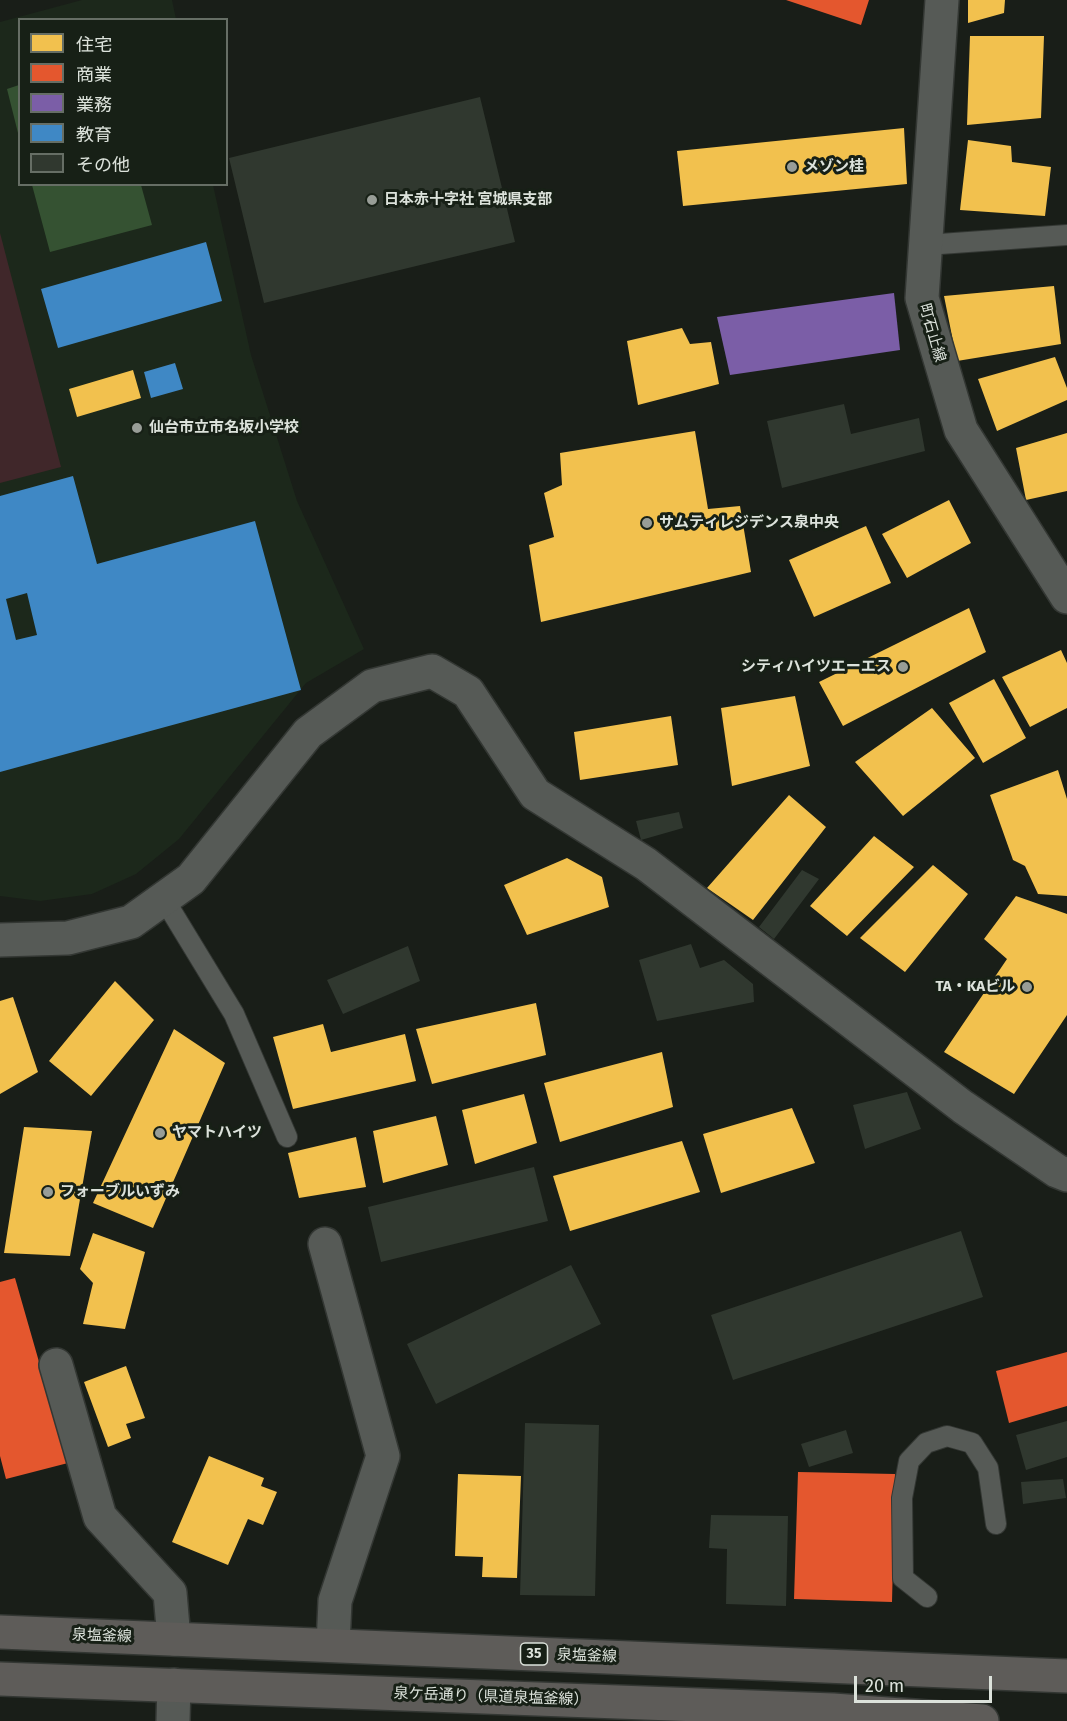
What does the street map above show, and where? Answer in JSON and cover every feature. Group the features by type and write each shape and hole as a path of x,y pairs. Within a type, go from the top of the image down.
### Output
{"main road":[{"name":"泉塩釜線","path":"0,1632 1067,1676"},
{"name":"泉ケ岳通り（県道泉塩釜線）","path":"0,1679 833,1710 982,1721"}],"street":[{"name":"町石止線","path":"942,0 922,298 961,430 1067,597"},
{"path":"0,940 68,938 131,922 191,879 308,733 372,686 432,671 468,692 535,794 646,864 963,1107 1057,1171 1067,1175"},
{"path":"324,1244 383,1456 335,1601 333,1645"},
{"path":"56,1365 100,1517 170,1593 174,1639"},
{"path":"173,1721 174,1686"}],"lane":[{"path":"926,245 1067,236"},
{"path":"164,899 234,1014 287,1137"},
{"path":"927,1597 903,1578 902,1498 909,1461 926,1443 947,1436 972,1443 988,1468 996,1524"}],"shaded area":[{"name":"仙台市立市名坂小学校","path":"82,0 172,0 176,18 18,18 18,186 213,186 251,355 297,501 364,649 306,683 179,839 136,874 92,894 40,901 0,896 0,22"},
{"path":"18,86 18,133 7,89"},
{"path":"32,186 141,186 152,225 50,252"},
{"path":"0,233 61,467 0,483"}],"building: 住宅":[{"path":"968,0 1005,0 1004,13 968,23"},
{"path":"970,36 1044,36 1041,118 967,125"},
{"name":"メゾン桂","path":"904,128 907,184 683,206 677,151"},
{"path":"968,140 1011,146 1012,162 1051,167 1045,216 960,210"},
{"path":"1054,286 1061,344 957,361 944,296"},
{"path":"682,328 690,344 711,342 719,384 638,405 627,341"},
{"path":"1055,357 1067,388 1067,400 997,431 978,379"},
{"path":"133,370 141,398 77,417 69,389"},
{"name":"サムティレジデンス泉中央","path":"695,431 708,509 740,506 751,572 541,622 529,545 554,537 544,493 562,485 560,453"},
{"path":"1067,433 1067,491 1026,500 1016,448"},
{"path":"949,500 971,543 907,578 882,534"},
{"path":"866,526 891,583 814,617 789,560"},
{"name":"シティハイツエーエス","path":"969,608 986,652 843,726 819,682"},
{"path":"1061,650 1067,663 1067,708 1030,727 1002,677"},
{"path":"994,679 1026,738 983,763 949,703"},
{"path":"795,696 810,766 732,786 721,708"},
{"path":"932,708 975,758 903,816 855,762"},
{"path":"671,716 678,765 580,780 574,732"},
{"path":"1058,770 1067,799 1067,896 1038,894 1025,866 1013,860 990,795"},
{"path":"789,795 826,827 753,920 707,888"},
{"path":"874,836 914,867 847,936 810,906"},
{"path":"567,858 602,877 609,907 527,935 504,885"},
{"path":"933,865 968,894 905,972 860,938"},
{"name":"TA・KAビル","path":"1016,896 1067,914 1067,1015 1014,1094 944,1052 1007,959 984,939"},
{"path":"115,981 154,1020 91,1096 49,1061"},
{"path":"13,997 38,1072 0,1094 0,1001"},
{"path":"536,1003 546,1055 432,1084 416,1029"},
{"path":"323,1024 331,1052 405,1034 416,1081 293,1109 273,1037"},
{"name":"ヤマトハイツ","path":"174,1029 225,1063 153,1228 93,1203"},
{"path":"662,1052 673,1107 560,1142 544,1083"},
{"path":"524,1094 537,1143 475,1164 462,1110"},
{"path":"792,1108 815,1163 721,1193 703,1134"},
{"path":"436,1116 448,1165 383,1183 373,1131"},
{"name":"フォーブルいずみ","path":"24,1127 92,1131 70,1256 4,1253"},
{"path":"356,1137 366,1187 299,1198 288,1153"},
{"path":"682,1141 700,1192 570,1231 553,1176"},
{"path":"93,1233 145,1252 125,1329 83,1324 93,1283 80,1269"},
{"path":"126,1366 145,1418 126,1424 131,1438 108,1447 84,1382"},
{"path":"209,1456 264,1478 261,1486 277,1492 263,1525 248,1519 228,1565 172,1542"},
{"path":"458,1474 521,1476 517,1578 482,1577 483,1557 455,1556"}],"building: 商業":[{"path":"786,0 869,0 861,25"},
{"path":"15,1278 68,1463 6,1479 0,1456 0,1282"},
{"path":"1067,1352 1067,1406 1009,1423 996,1371"},
{"path":"798,1472 895,1474 892,1602 794,1599"}],"building: 業務":[{"path":"894,293 900,350 730,375 717,317"}],"building: 教育":[{"path":"206,242 222,301 58,348 41,289"},
{"path":"175,363 183,389 151,398 144,372"},
{"path":"73,476 97,564 255,521 301,690 0,772 0,496","holes":["27,593 37,635 16,640 6,599"]}],"building: その他":[{"name":"日本赤十字社 宮城県支部","path":"480,97 515,242 264,303 229,158"},
{"path":"844,404 851,434 919,418 925,451 782,488 767,421"},
{"path":"679,812 683,828 641,840 636,821"},
{"path":"802,870 819,879 774,939 759,927"},
{"path":"691,944 700,968 724,960 753,984 754,1002 657,1021 639,960"},
{"path":"408,946 420,981 343,1014 327,980"},
{"path":"907,1092 921,1129 865,1149 853,1105"},
{"path":"534,1167 548,1221 381,1262 368,1207"},
{"path":"961,1231 983,1297 733,1380 711,1315"},
{"path":"571,1265 601,1324 436,1404 407,1344"},
{"path":"1067,1421 1067,1457 1026,1470 1016,1435"},
{"path":"525,1423 599,1425 595,1596 520,1595"},
{"path":"846,1430 853,1453 809,1467 801,1444"},
{"path":"1063,1479 1066,1498 1023,1504 1021,1482"},
{"path":"711,1515 788,1516 786,1606 726,1604 727,1549 709,1548"}],"place":[{"name":"メゾン桂","path":"792,167"},
{"name":"日本赤十字社 宮城県支部","path":"372,200"},
{"name":"仙台市立市名坂小学校","path":"137,428"},
{"name":"サムティレジデンス泉中央","path":"647,523"},
{"name":"シティハイツエーエス","path":"903,667"},
{"name":"TA・KAビル","path":"1027,987"},
{"name":"ヤマトハイツ","path":"160,1133"},
{"name":"フォーブルいずみ","path":"48,1192"}]}
